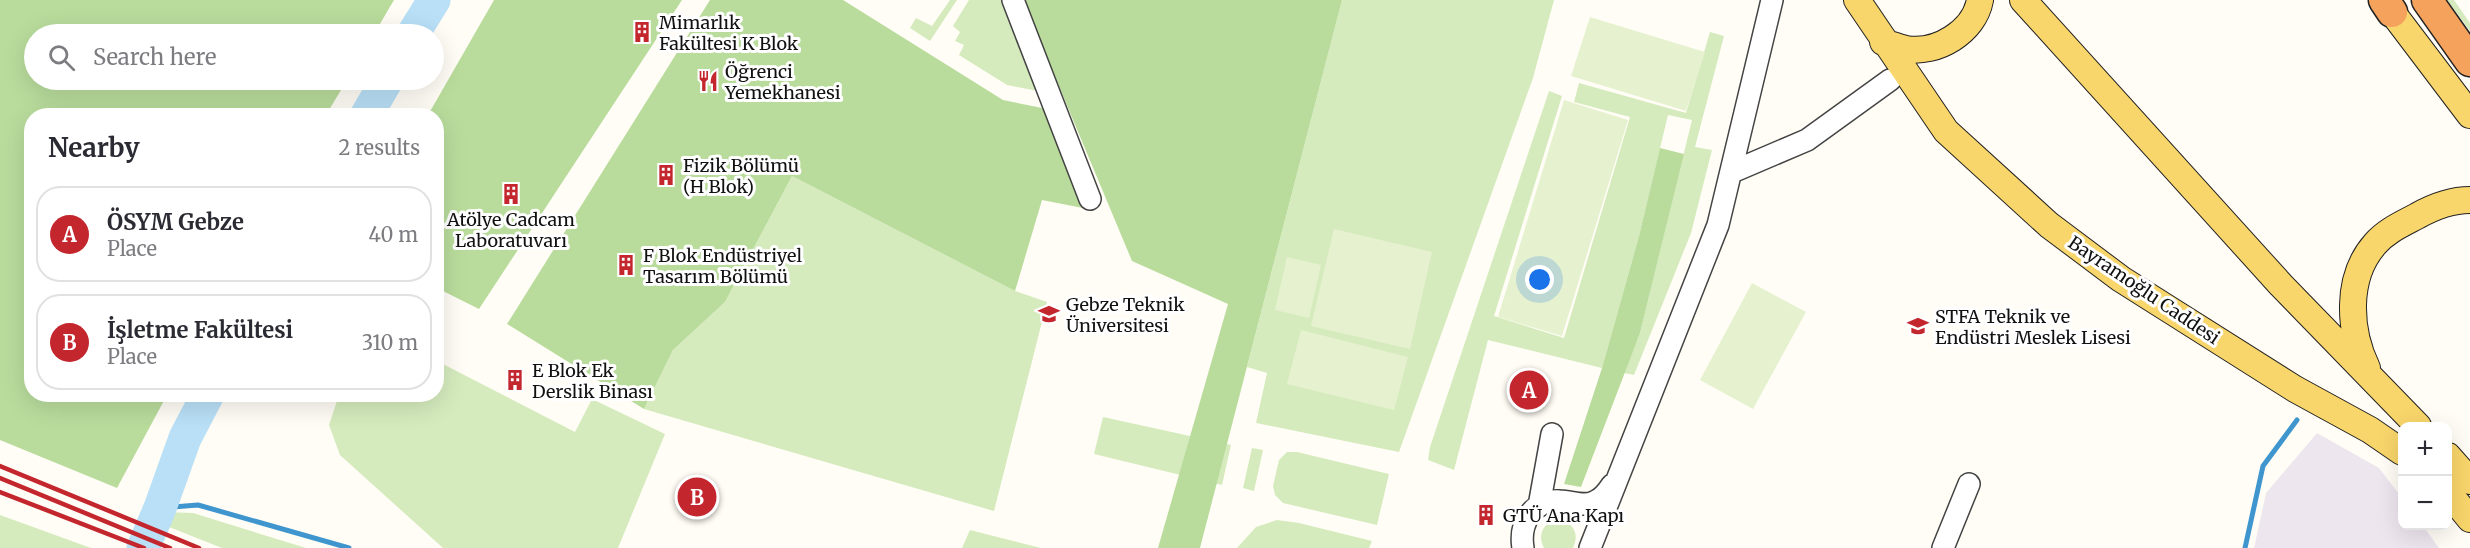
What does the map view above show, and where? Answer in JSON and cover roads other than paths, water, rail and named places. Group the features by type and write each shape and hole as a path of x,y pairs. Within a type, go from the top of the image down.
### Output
{"highway":[{"path":"2427,0 2470,61"}],"main road":[{"name":"Bayramoğlu Caddesi","path":"1857,0 1883,42 1946,132 2049,225 2121,279 2295,389 2370,430 2398,449"},
{"path":"1883,42 1907,49 1932,48 1956,37 1974,19 1980,0"},
{"path":"2023,0 2282,285 2414,422"},
{"path":"2388,6 2470,115"},
{"path":"2376,384 2362,357 2354,332 2353,301 2363,262 2373,246 2400,225 2434,207 2470,200"},
{"path":"2452,461 2470,481"},
{"path":"2452,497 2470,519"}],"street":[{"path":"1013,0 1090,199"},
{"path":"1590,548 1718,225 1772,0"},
{"path":"1732,172 1807,140 1890,80"},
{"path":"1539,506 1552,434"},
{"path":"1523,548 1521,537 1523,525 1529,514 1539,506 1560,501 1583,505 1595,502 1609,489 1623,466"},
{"path":"1943,548 1969,484"}],"waterway":[{"path":"419,24 434,0"},
{"path":"371,108 381,90"},
{"path":"143,548 185,438 204,402"},
{"path":"2245,548 2263,466 2297,420"},
{"path":"160,508 198,505 349,548"}],"railway":[{"path":"0,466 199,548"},
{"path":"0,478 170,548"},
{"path":"0,492 144,548"}],"place":[{"name":"Mimarlık Fakültesi K Blok","path":"642,32"},
{"name":"Öğrenci Yemekhanesi","path":"708,81"},
{"name":"Fizik Bölümü (H Blok)","path":"666,175"},
{"name":"Atölye Cadcam Laboratuvarı","path":"511,194"},
{"name":"F Blok Endüstriyel Tasarım Bölümü","path":"626,265"},
{"name":"Gebze Teknik Üniversitesi","path":"1049,314"},
{"name":"STFA Teknik ve Endüstri Meslek Lisesi","path":"1918,326"},
{"name":"E Blok Ek Derslik Binası","path":"515,380"},
{"name":"ÖSYM Gebze","path":"1529,390"},
{"name":"İşletme Fakültesi","path":"697,497"},
{"name":"GTÜ Ana Kapı","path":"1486,515"}]}
